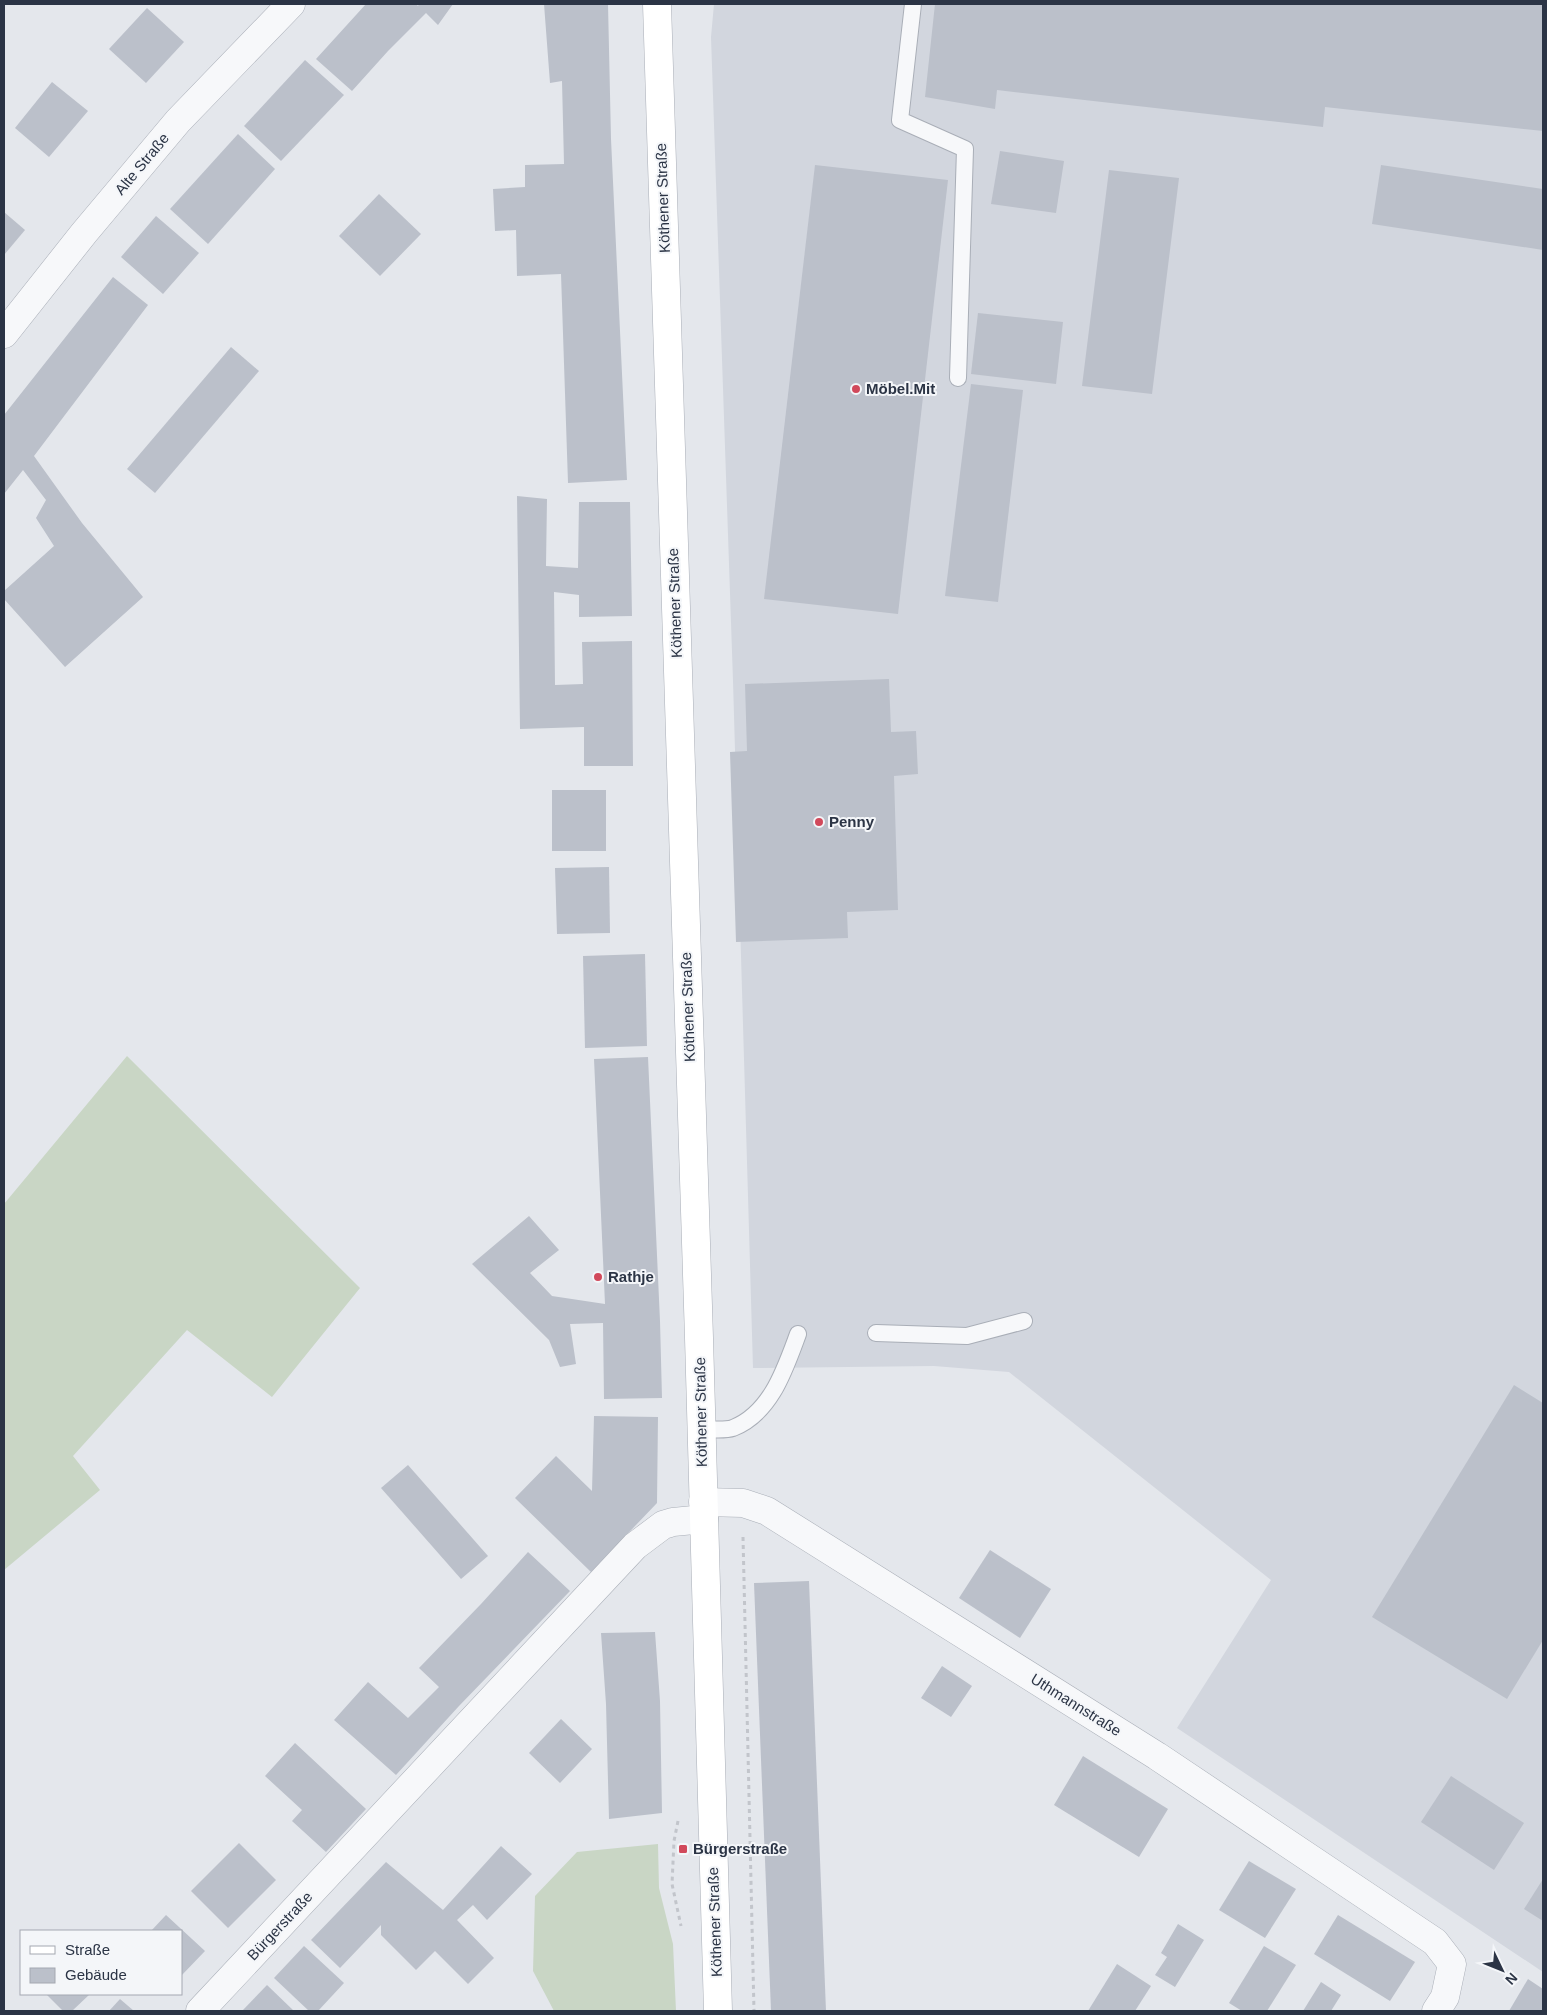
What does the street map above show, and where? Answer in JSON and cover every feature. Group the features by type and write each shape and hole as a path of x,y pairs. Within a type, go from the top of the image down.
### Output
{"main road":[{"name":"Köthener Straße","path":"657,4 718,2011"}],"street":[{"name":"Alte Straße","path":"4,334 84,233 178,121 290,4"},
{"name":"Uthmannstraße","path":"704,1511 743,1503 767,1511 1157,1756 1435,1942 1452,1964 1445,1997 1436,2011"},
{"name":"Bürgerstraße","path":"200,2011 635,1546 663,1525 704,1511"}],"lane":[{"path":"913,4 900,120 965,149 958,378"},
{"path":"876,1333 967,1336 1024,1321"},
{"path":"701,1429 732,1428 760,1410 785,1369 798,1334"}],"path":[{"path":"743,1503 754,2011"}],"shaded area":[{"path":"714,4 1543,4 1543,1972 1177,1728 1271,1580 1009,1372 934,1366 753,1368 733,681 711,37"}],"green space":[{"path":"127,1056 360,1288 272,1397 187,1330 73,1456 100,1490 4,1570 4,1204"},
{"path":"658,1844 659,1888 673,1944 676,2011 554,2011 533,1971 535,1896 577,1852"}],"building":[{"path":"366,4 416,4 418,6 419,4 453,4 438,25 426,13 352,91 316,59"},
{"path":"544,4 608,4 611,139 627,480 568,483 561,274 517,276 516,230 495,231 493,189 525,187 525,165 564,164 562,81 550,83"},
{"path":"935,4 1543,4 1543,131 1325,107 1323,127 997,90 995,109 925,97"},
{"path":"147,8 184,42 146,83 109,49"},
{"path":"305,60 344,95 281,161 244,126"},
{"path":"52,82 88,111 49,157 15,128"},
{"path":"238,134 275,169 208,244 170,209"},
{"path":"1000,151 1064,161 1056,213 991,204"},
{"name":"Möbel.Mit","path":"815,165 948,180 898,614 764,599"},
{"path":"1381,165 1543,189 1543,250 1372,224"},
{"path":"1109,170 1179,178 1152,394 1082,386"},
{"path":"379,194 421,234 380,276 339,236"},
{"path":"4,212 25,230 4,255"},
{"path":"156,216 199,253 163,294 121,257"},
{"path":"113,277 148,305 34,456 82,523 143,597 65,667 4,599 4,591 54,546 36,518 46,500 23,470 4,494 4,415"},
{"path":"978,313 1063,322 1056,384 971,374"},
{"path":"231,347 259,371 155,493 127,469"},
{"path":"971,384 1023,390 998,602 945,596"},
{"path":"517,496 547,499 546,566 578,568 579,502 630,502 632,616 579,617 579,595 554,592 555,685 583,684 582,642 632,641 633,766 584,766 584,727 520,729"},
{"path":"889,679 891,732 916,731 918,774 894,776 898,910 847,912 848,938 736,942 730,752 747,751 745,684"},
{"path":"552,790 606,790 606,851 552,851"},
{"path":"609,867 610,933 557,934 555,868"},
{"path":"645,954 647,1046 585,1048 583,956"},
{"path":"648,1057 662,1398 604,1399 603,1323 570,1324 576,1364 560,1367 549,1340 472,1264 529,1216 559,1250 530,1273 552,1296 605,1304 594,1059"},
{"path":"1514,1385 1543,1403 1543,1640 1507,1699 1372,1617"},
{"path":"594,1416 658,1417 657,1503 591,1572 515,1498 556,1456 592,1491"},
{"path":"408,1465 488,1556 461,1579 381,1488"},
{"path":"990,1550 1051,1589 1020,1638 959,1598"},
{"path":"528,1552 570,1591 459,1706 396,1775 334,1720 368,1682 408,1718 439,1687 419,1668"},
{"path":"809,1581 826,2011 771,2011 754,1583"},
{"path":"655,1632 660,1701 662,1813 609,1819 606,1704 601,1633"},
{"path":"942,1666 972,1686 951,1717 921,1698"},
{"path":"561,1719 592,1749 560,1783 529,1753"},
{"path":"295,1743 366,1809 326,1852 292,1821 302,1810 265,1776"},
{"path":"1083,1756 1168,1809 1139,1857 1054,1805"},
{"path":"1451,1776 1524,1823 1494,1870 1421,1822"},
{"path":"239,1843 276,1880 228,1928 191,1891"},
{"path":"501,1846 532,1874 487,1920 473,1905 457,1920 494,1958 468,1984 435,1951 416,1970 381,1935 381,1925 340,1968 311,1940 386,1862 443,1910"},
{"path":"1249,1861 1296,1889 1265,1938 1219,1910"},
{"path":"1543,1879 1543,1921 1524,1909"},
{"path":"166,1915 205,1951 182,1975 182,1930 152,1930"},
{"path":"1338,1915 1415,1962 1390,2001 1314,1954"},
{"path":"1178,1924 1204,1940 1175,1987 1155,1975 1167,1957 1161,1953"},
{"path":"304,1946 344,1983 318,2011 309,2011 274,1978"},
{"path":"1264,1946 1296,1965 1267,2011 1242,2011 1229,2003"},
{"path":"1117,1964 1151,1986 1135,2011 1088,2011"},
{"path":"1528,1979 1543,1989 1543,2011 1509,2011"},
{"path":"1321,1982 1341,1995 1331,2011 1303,2011"},
{"path":"267,1985 294,2011 242,2011"},
{"path":"47,1995 89,1995 72,2011 63,2011"},
{"path":"120,1999 134,2011 109,2011"}],"place":[{"name":"Möbel.Mit","path":"856,389"},
{"name":"Penny","path":"819,822"},
{"name":"Rathje","path":"598,1277"},
{"name":"Bürgerstraße","path":"683,1849"}]}
